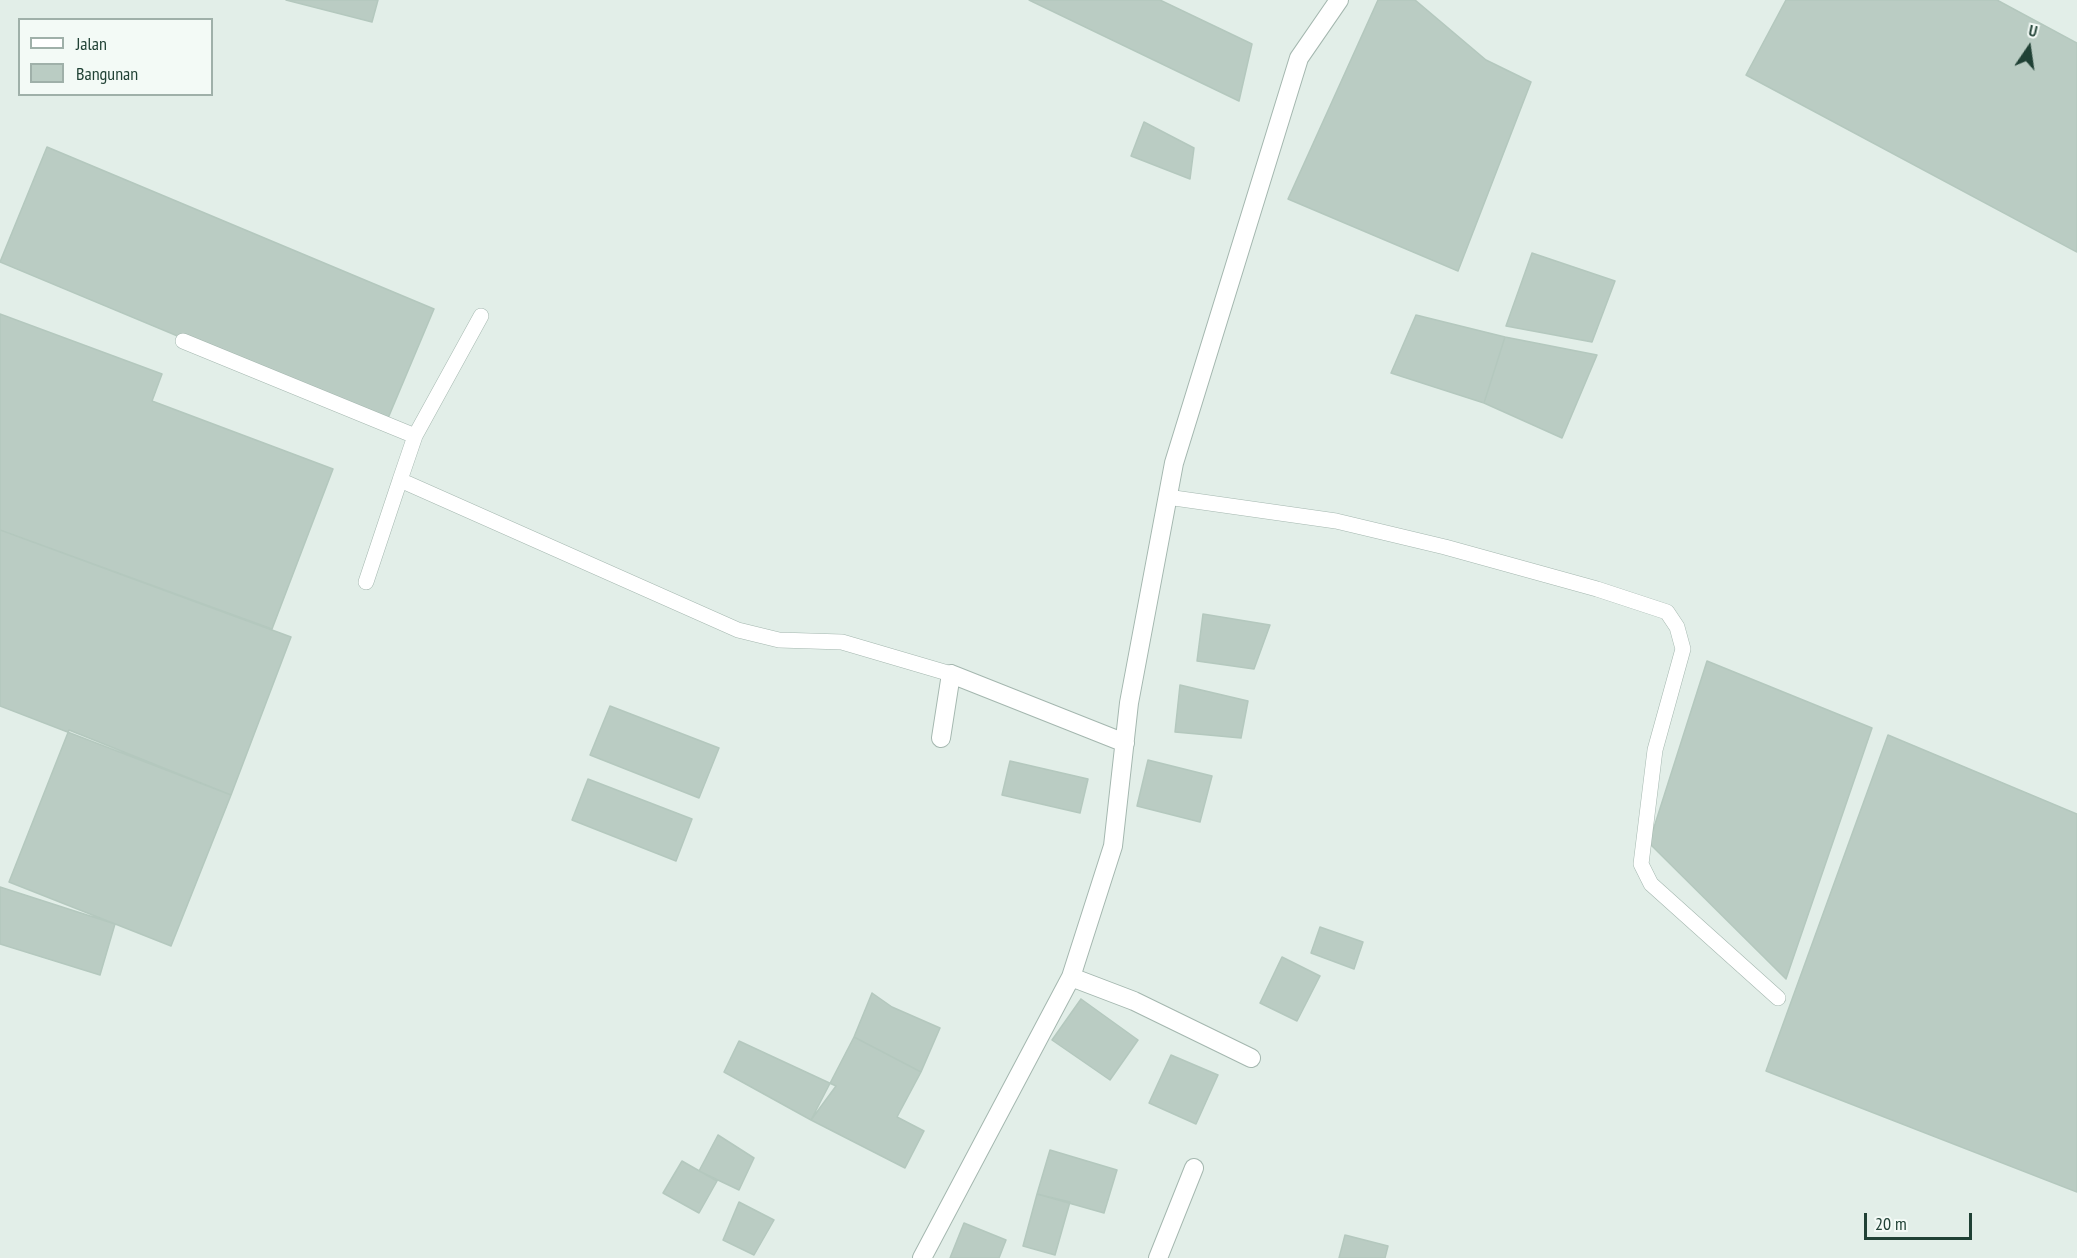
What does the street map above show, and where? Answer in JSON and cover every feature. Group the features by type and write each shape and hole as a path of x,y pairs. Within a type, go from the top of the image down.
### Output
{"street":[{"path":"922,1258 1071,977 1113,846 1130,703 1174,463 1299,58 1339,0"},
{"path":"942,738 951,674 1125,743"},
{"path":"1071,977 1134,1001 1251,1058"},
{"path":"1158,1258 1194,1168"}],"lane":[{"path":"366,582 415,436 481,316"},
{"path":"183,341 415,436"},
{"path":"400,480 738,630 779,640 842,642 951,674"},
{"path":"1167,497 1336,521 1445,547 1597,589 1666,612 1677,627 1683,649 1655,750 1641,864 1651,884 1778,998"}],"building":[{"path":"286,0 378,0 372,22"},
{"path":"1029,0 1160,0 1252,44 1239,101"},
{"path":"1378,0 1415,0 1486,60 1531,82 1458,271 1288,199"},
{"path":"1786,0 1997,0 2077,43 2077,252 1746,75"},
{"path":"1144,122 1194,148 1190,179 1131,156"},
{"path":"47,147 434,309 386,423 0,262"},
{"path":"1532,253 1615,281 1592,342 1506,326"},
{"path":"0,314 162,374 152,401 333,469 272,629 0,530"},
{"path":"1416,315 1505,337 1484,403 1391,373"},
{"path":"1505,337 1597,355 1562,438 1484,403"},
{"path":"0,530 291,637 231,795 0,706"},
{"path":"1203,614 1270,625 1254,669 1197,661"},
{"path":"1707,661 1872,728 1786,979 1649,843"},
{"path":"1180,685 1248,701 1241,738 1175,732"},
{"path":"610,706 719,748 699,798 590,755"},
{"path":"69,730 231,795 171,946 9,882"},
{"path":"1888,735 2077,814 2077,1192 1766,1071"},
{"path":"1148,760 1212,776 1200,822 1137,806"},
{"path":"1010,761 1088,779 1080,813 1002,795"},
{"path":"588,779 692,819 676,861 572,820"},
{"path":"0,887 115,924 100,975 0,944"},
{"path":"1320,927 1363,942 1354,969 1311,953"},
{"path":"1282,957 1320,976 1297,1021 1260,1003"},
{"path":"872,993 892,1007 940,1028 921,1072 854,1037"},
{"path":"1081,999 1138,1040 1110,1080 1052,1040"},
{"path":"854,1037 921,1072 897,1117 924,1131 905,1168 811,1120"},
{"path":"739,1041 836,1086 811,1120 724,1072"},
{"path":"1171,1055 1218,1075 1196,1124 1149,1103"},
{"path":"718,1135 754,1158 739,1190 699,1171"},
{"path":"1050,1150 1117,1170 1104,1213 1037,1194"},
{"path":"682,1161 717,1181 699,1213 663,1193"},
{"path":"1037,1194 1070,1202 1055,1255 1023,1246"},
{"path":"739,1202 774,1220 754,1255 723,1240"},
{"path":"964,1223 1006,1240 999,1258 950,1258"},
{"path":"1345,1235 1388,1246 1385,1258 1339,1258"}]}
